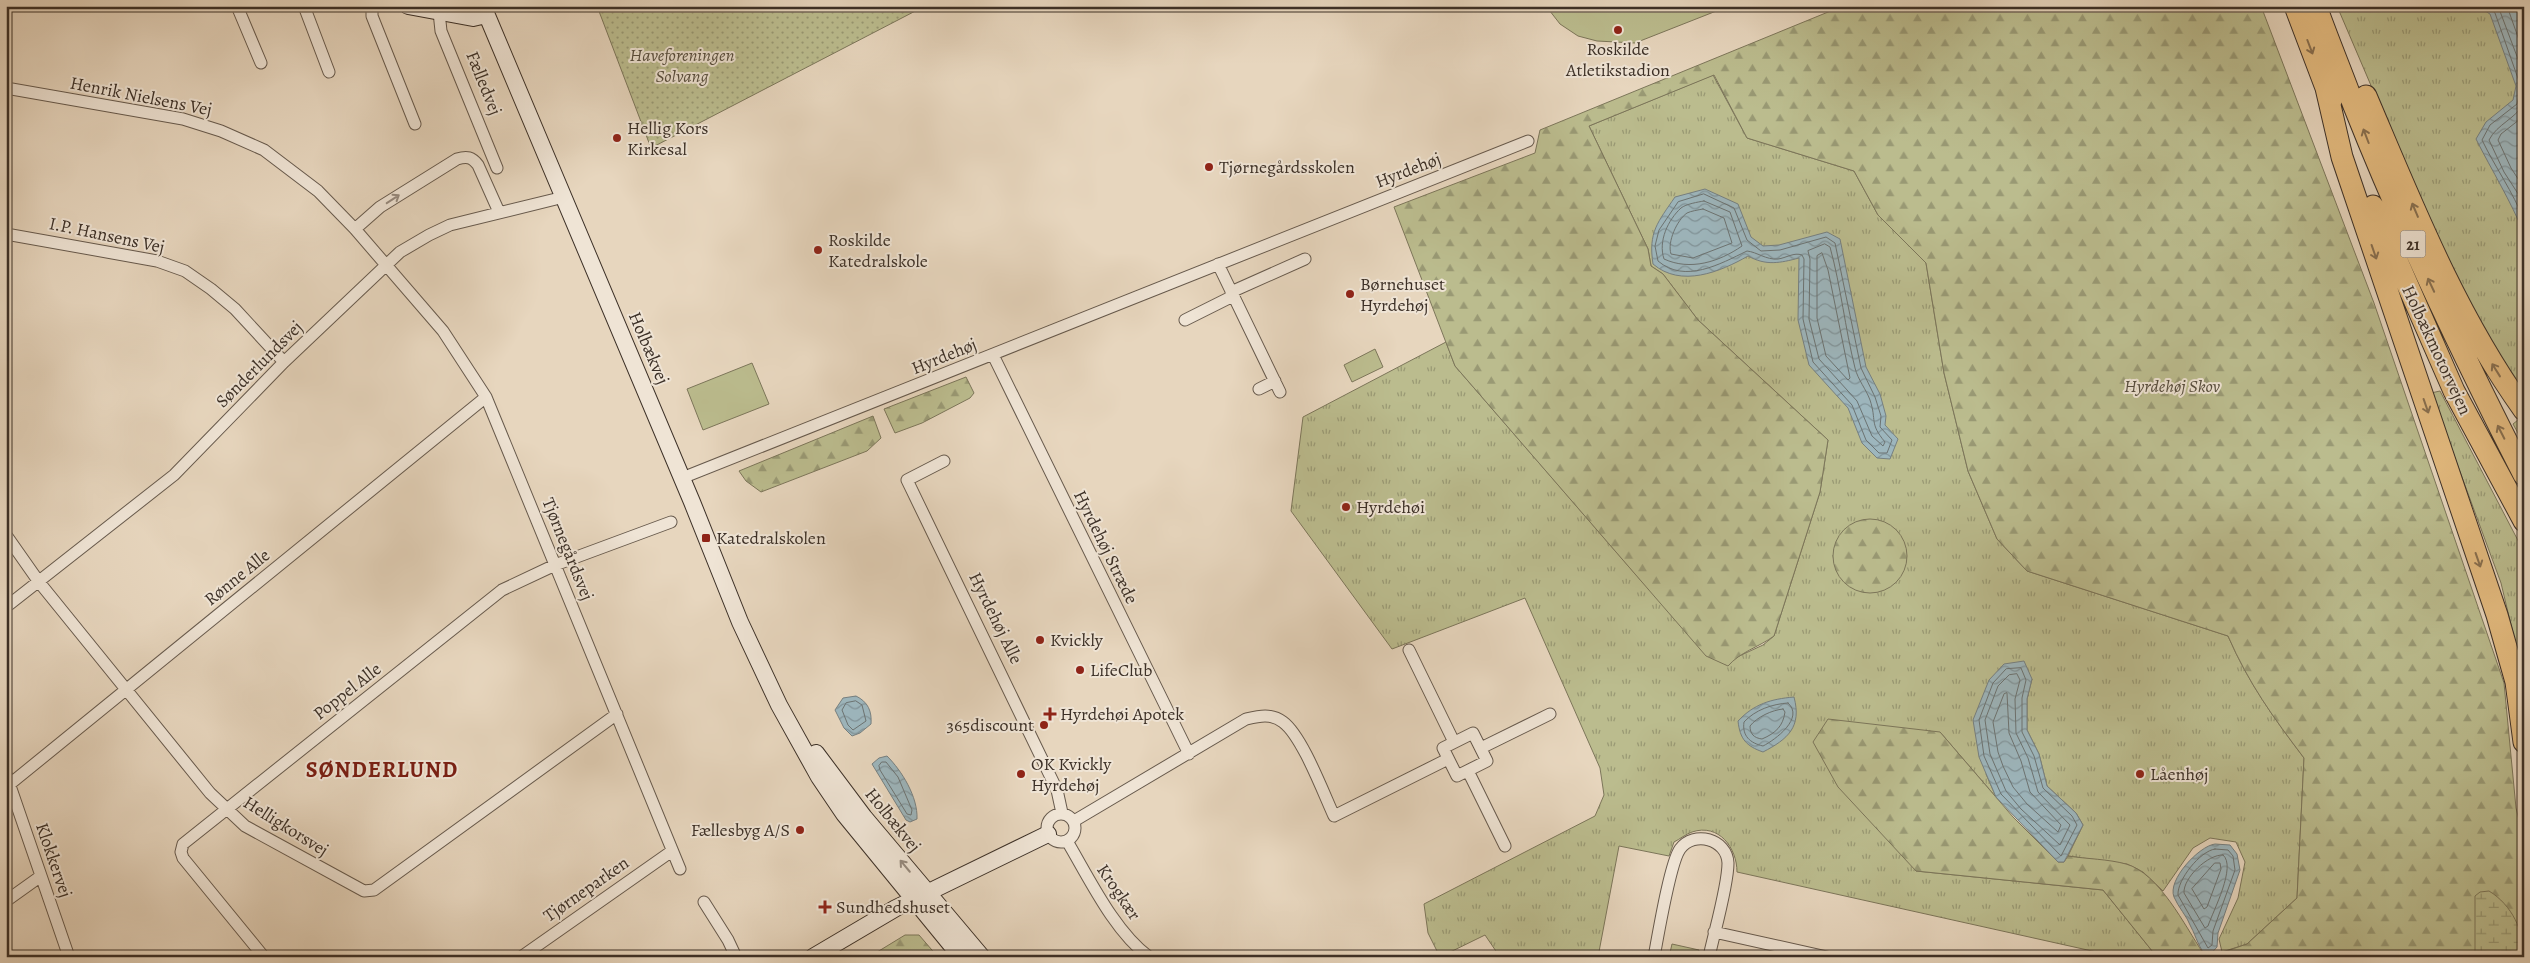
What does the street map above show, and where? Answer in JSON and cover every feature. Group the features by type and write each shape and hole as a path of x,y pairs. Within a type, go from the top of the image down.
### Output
{"highway":[{"name":"Holbækmotorvejen","path":"2295,6 2388,244 2454,391 2524,521"},
{"name":"Holbækmotorvejen","path":"2316,6 2372,150 2417,254 2469,368 2524,475"},
{"path":"2326,6 2438,263 2497,372 2524,410"},
{"path":"2326,88 2342,157 2497,615 2516,682 2524,742"}],"street":[{"path":"237,6 261,63"},
{"path":"304,6 328,72"},
{"path":"372,6 372,16 415,124"},
{"path":"408,6 473,18 484,11"},
{"name":"Holbækvej","path":"484,11 682,478 740,622 779,705 864,817 961,957"},
{"name":"Fælledvej","path":"439,12 441,31 497,168"},
{"name":"Henrik Nielsens Vej","path":"6,88 183,119 221,131 264,150 318,191 387,264"},
{"name":"Hyrdehøj","path":"682,478 1528,141"},
{"path":"355,229 396,197 457,158 465,156 473,159 478,165 499,212"},
{"name":"Sønderlundsvej","path":"6,607 174,475 284,362 400,252 450,225 564,197"},
{"name":"I.P. Hansens Vej","path":"6,234 157,261 185,272 211,289 235,309 284,362"},
{"path":"1185,320 1232,294 1306,259"},
{"name":"Tjørnegårdsvej","path":"387,264 443,331 486,397 680,869"},
{"path":"1218,264 1280,392"},
{"name":"Hyrdehøj Stræde","path":"993,355 1189,754"},
{"path":"1259,388 1275,381"},
{"name":"Rønne Alle","path":"8,779 126,691 486,397"},
{"name":"Hyrdehøj Alle","path":"944,461 907,480 1057,790 1062,813"},
{"name":"Poppel Alle","path":"264,957 183,858 181,852 183,844 502,590 555,565 670,522"},
{"name":"Helligkorsvej","path":"6,536 39,582 126,691 203,786 226,809 246,826 274,843 369,892 617,714"},
{"path":"1409,650 1454,742"},
{"path":"1481,748 1550,714"},
{"path":"1074,821 1246,720 1261,715 1282,721 1294,733 1334,816 1448,758"},
{"path":"1473,733 1488,761 1457,776 1443,748 1454,742 1473,733"},
{"path":"1468,770 1506,846"},
{"name":"Klokkervej","path":"8,779 69,957"},
{"path":"1062,813 1074,821 1075,830 1067,841 1056,841 1048,834 1049,820 1062,813"},
{"path":"813,957 920,896 1048,834"},
{"path":"1654,957 1676,858 1686,843 1703,838 1719,845 1728,861 1709,957"},
{"name":"Krogkær","path":"1067,841 1101,900 1130,938 1149,957"},
{"name":"Tjørneparken","path":"521,957 672,851"},
{"path":"6,901 41,876"},
{"name":"Holbækvej","path":"920,896 982,957"},
{"path":"704,902 728,940 736,957"},
{"path":"1714,932 1807,955 1827,957"}],"green space":[{"name":"Haveforeningen Solvang","path":"597,6 925,6 651,148"},
{"name":"Roskilde Atletikstadion","path":"1546,6 1729,6 1635,43 1597,41 1578,36 1560,24"},
{"name":"Hyrdehøj Skov","path":"1835,6 2261,6 2374,303 2504,683 2516,808 2524,840 2524,957 2209,957 2247,944 2297,898 2304,758 2262,700 2244,670 2228,636 2027,571 1997,539 1968,471 1944,373 1926,263 1878,215 1854,171 1747,138 1714,75 1589,126 1648,249 1651,266 1663,274 1698,320 1828,440 1820,492 1774,636 1744,653 1728,666 1706,656 1455,366 1394,207 1535,153 1540,130 1833,10"},
{"path":"2337,6 2524,6 2524,394 2489,345 2443,254"},
{"path":"1713,75 1747,138 1854,171 1878,215 1926,263 1944,373 1968,471 1997,539 2027,571 2228,636 2244,670 2262,700 2304,758 2297,898 2247,944 2222,952 2219,939 2238,898 2245,862 2236,842 2210,838 2193,848 2163,891 2143,872 2127,864 2068,856 2083,825 2076,813 2047,786 2039,754 2027,730 2027,699 2032,679 1986,774 1996,797 1940,732 1916,871 2103,890 2157,957 2119,957 1737,872 1734,854 1725,840 1718,834 1702,830 1690,833 1674,842 1669,856 1619,846 1598,957 1500,957 1485,935 1440,957 1428,933 1424,904 1595,816 1604,795 1600,768 1525,598 1392,649 1291,511 1303,417 1446,342 1455,366 1644,584 1735,658 1763,645 1774,636 1820,492 1828,440 1698,320 1663,274 1651,266 1648,249 1589,126"},
{"path":"1375,349 1383,367 1352,382 1344,365"},
{"path":"752,363 769,404 703,430 687,389"},
{"path":"966,377 974,393 970,398 922,423 895,433 884,409"},
{"path":"2440,391 2524,552 2524,679 2501,583 2431,393"},
{"path":"873,416 881,438 867,451 761,492 746,481 739,471"},
{"path":"2518,420 2524,427 2524,444 2513,424"},
{"path":"1870,519 1891,525 1901,535 1907,556 1901,577 1891,587 1870,593 1849,587 1839,577 1833,556 1839,535 1849,525"},
{"path":"1828,719 1940,732 2013,817 2058,862 2064,862 2068,856 2119,862 2138,869 2160,889 2203,953 2208,957 2157,957 2103,890 1916,871 1838,787 1813,742"},
{"path":"2489,891 2504,904 2515,920 2522,938 2524,957 2475,957 2475,896 2480,892"},
{"path":"905,935 919,935 938,957 869,957"},
{"path":"1672,944 1699,950 1697,957 1669,957"}],"water":[{"path":"2477,6 2524,6 2524,234 2476,139 2486,122 2513,100 2516,86 2490,14"},
{"path":"1705,189 1738,204 1751,237 1763,246 1779,245 1827,232 1840,239 1866,367 1880,394 1886,416 1885,425 1898,439 1890,459 1877,458 1862,443 1848,408 1809,365 1798,320 1799,258 1773,263 1748,256 1713,272 1688,276 1664,271 1653,264 1653,235 1659,221 1675,197"},
{"path":"2024,661 2032,679 2027,699 2027,730 2039,754 2047,786 2076,813 2083,825 2064,862 2058,862 1996,797 1979,757 1973,720 1989,680 2004,664"},
{"path":"856,696 864,701 868,707 871,715 871,724 860,733 852,736 844,728 835,710 843,698"},
{"path":"1794,697 1796,716 1791,731 1786,737 1763,752 1745,741 1740,733 1738,721 1744,715 1763,703"},
{"path":"887,756 898,769 912,793 917,811 917,819 910,822 906,820 872,764 879,758"},
{"path":"2215,844 2230,845 2237,854 2240,870 2218,933 2217,947 2208,957 2200,947 2174,897 2173,890 2180,873 2193,857 2208,846"}],"place":[{"name":"Roskilde Atletikstadion","path":"1618,30"},
{"name":"Hellig Kors Kirkesal","path":"617,138"},
{"name":"Tjørnegårdsskolen","path":"1209,167"},
{"name":"Roskilde Katedralskole","path":"818,250"},
{"name":"Børnehuset Hyrdehøj","path":"1350,294"},
{"name":"Hyrdehøi","path":"1346,507"},
{"name":"Katedralskolen","path":"706,538"},
{"name":"Kvickly","path":"1040,640"},
{"name":"LifeClub","path":"1080,670"},
{"name":"Hyrdehøi Apotek","path":"1050,714"},
{"name":"365discount","path":"1044,725"},
{"name":"OK Kvickly Hyrdehøj","path":"1021,774"},
{"name":"Låenhøj","path":"2140,774"},
{"name":"Fællesbyg A/S","path":"800,830"},
{"name":"Sundhedshuset","path":"825,907"}],"district":[{"name":"SØNDERLUND","path":"382,769"}]}
